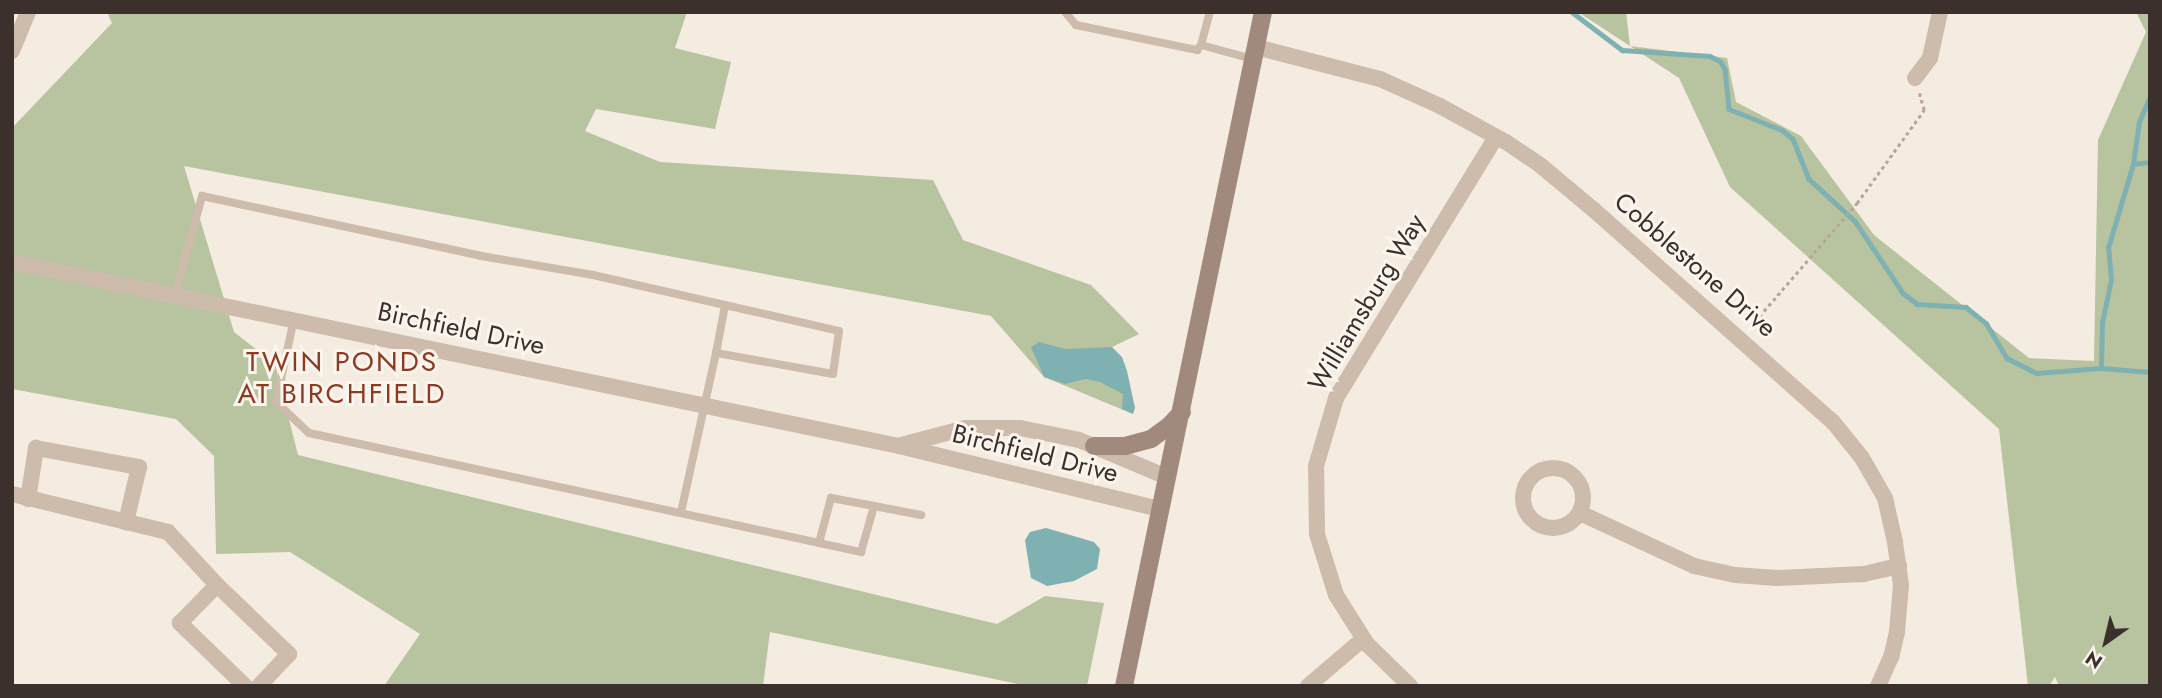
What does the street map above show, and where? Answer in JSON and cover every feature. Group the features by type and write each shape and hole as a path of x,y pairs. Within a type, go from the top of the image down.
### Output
{"main road":[{"path":"1124,686 1263,12"},
{"path":"1094,446 1125,446 1151,439 1182,412"}],"street":[{"path":"13,48 28,12"},
{"path":"1915,79 1930,58 1940,12"},
{"name":"Cobblestone Drive","path":"1254,53 1380,79 1420,96 1496,137 1541,166 1816,405 1862,458 1885,498 1901,585 1897,632 1891,657 1878,686"},
{"name":"Williamsburg Way","path":"1410,686 1363,639 1336,595 1317,534 1315,489 1321,443 1336,398 1359,356 1496,137"},
{"name":"Birchfield Drive","path":"12,262 899,446 1159,509"},
{"name":"Birchfield Drive","path":"899,446 966,428 1020,428 1094,446 1167,477"},
{"path":"126,522 139,467 36,448 20,497 168,533 217,585 289,654 259,686"},
{"path":"1580,513 1695,566 1735,575 1777,579 1864,574 1899,566"},
{"path":"217,585 180,623 245,686"},
{"path":"1308,686 1363,639"}],"lane":[{"path":"1065,12 1076,26 1197,50 1201,46 1210,12"},
{"path":"1201,46 1254,53"},
{"path":"175,295 202,195 839,331 833,374 716,353"},
{"path":"681,512 725,306"},
{"path":"294,319 276,402 309,433 861,552 874,506"},
{"path":"819,543 831,498 921,515"}],"path":[{"path":"1739,338 1857,204 1924,110 1915,79"}],"green space":[{"path":"107,12 687,12 675,48 731,62 715,129 596,109 585,131 660,162 933,180 963,240 1091,285 1139,334 1112,347 1133,414 1044,377 991,316 184,166 234,332 275,364 298,455 997,624 1045,596 1104,603 1087,686 1027,686 770,632 763,686 384,686 420,634 290,552 216,554 214,456 176,419 12,389 12,128 112,23"},
{"path":"1578,12 1626,12 1630,46"},
{"path":"2136,12 2150,12 2150,686 2059,686 2055,677 2049,686 2028,686 1999,429 1730,187 1679,78 1630,46 1727,58 1736,102 1801,136 1874,235 2029,358 2094,361 2098,140 2146,32"}],"water":[{"path":"1039,342 1065,349 1112,347 1122,357 1127,371 1135,408 1133,414 1122,409 1123,394 1100,382 1086,379 1065,384 1044,377 1031,347"},
{"path":"1046,528 1094,542 1100,549 1097,569 1074,581 1047,586 1031,578 1025,540 1030,532"}],"waterway":[{"path":"1572,12 1622,50 1710,56 1720,61 1725,69 1729,109 1782,130 1793,139 1809,179 1855,221 1903,293 1917,304 1966,307 1986,323 2007,358 2036,373 2101,368 2150,372"},
{"path":"2101,368 2102,323 2111,280 2108,248 2133,164 2139,122 2150,96"},
{"path":"2133,164 2150,162"}],"district":[{"name":"TWIN PONDS AT BIRCHFIELD","path":"342,378"}]}
